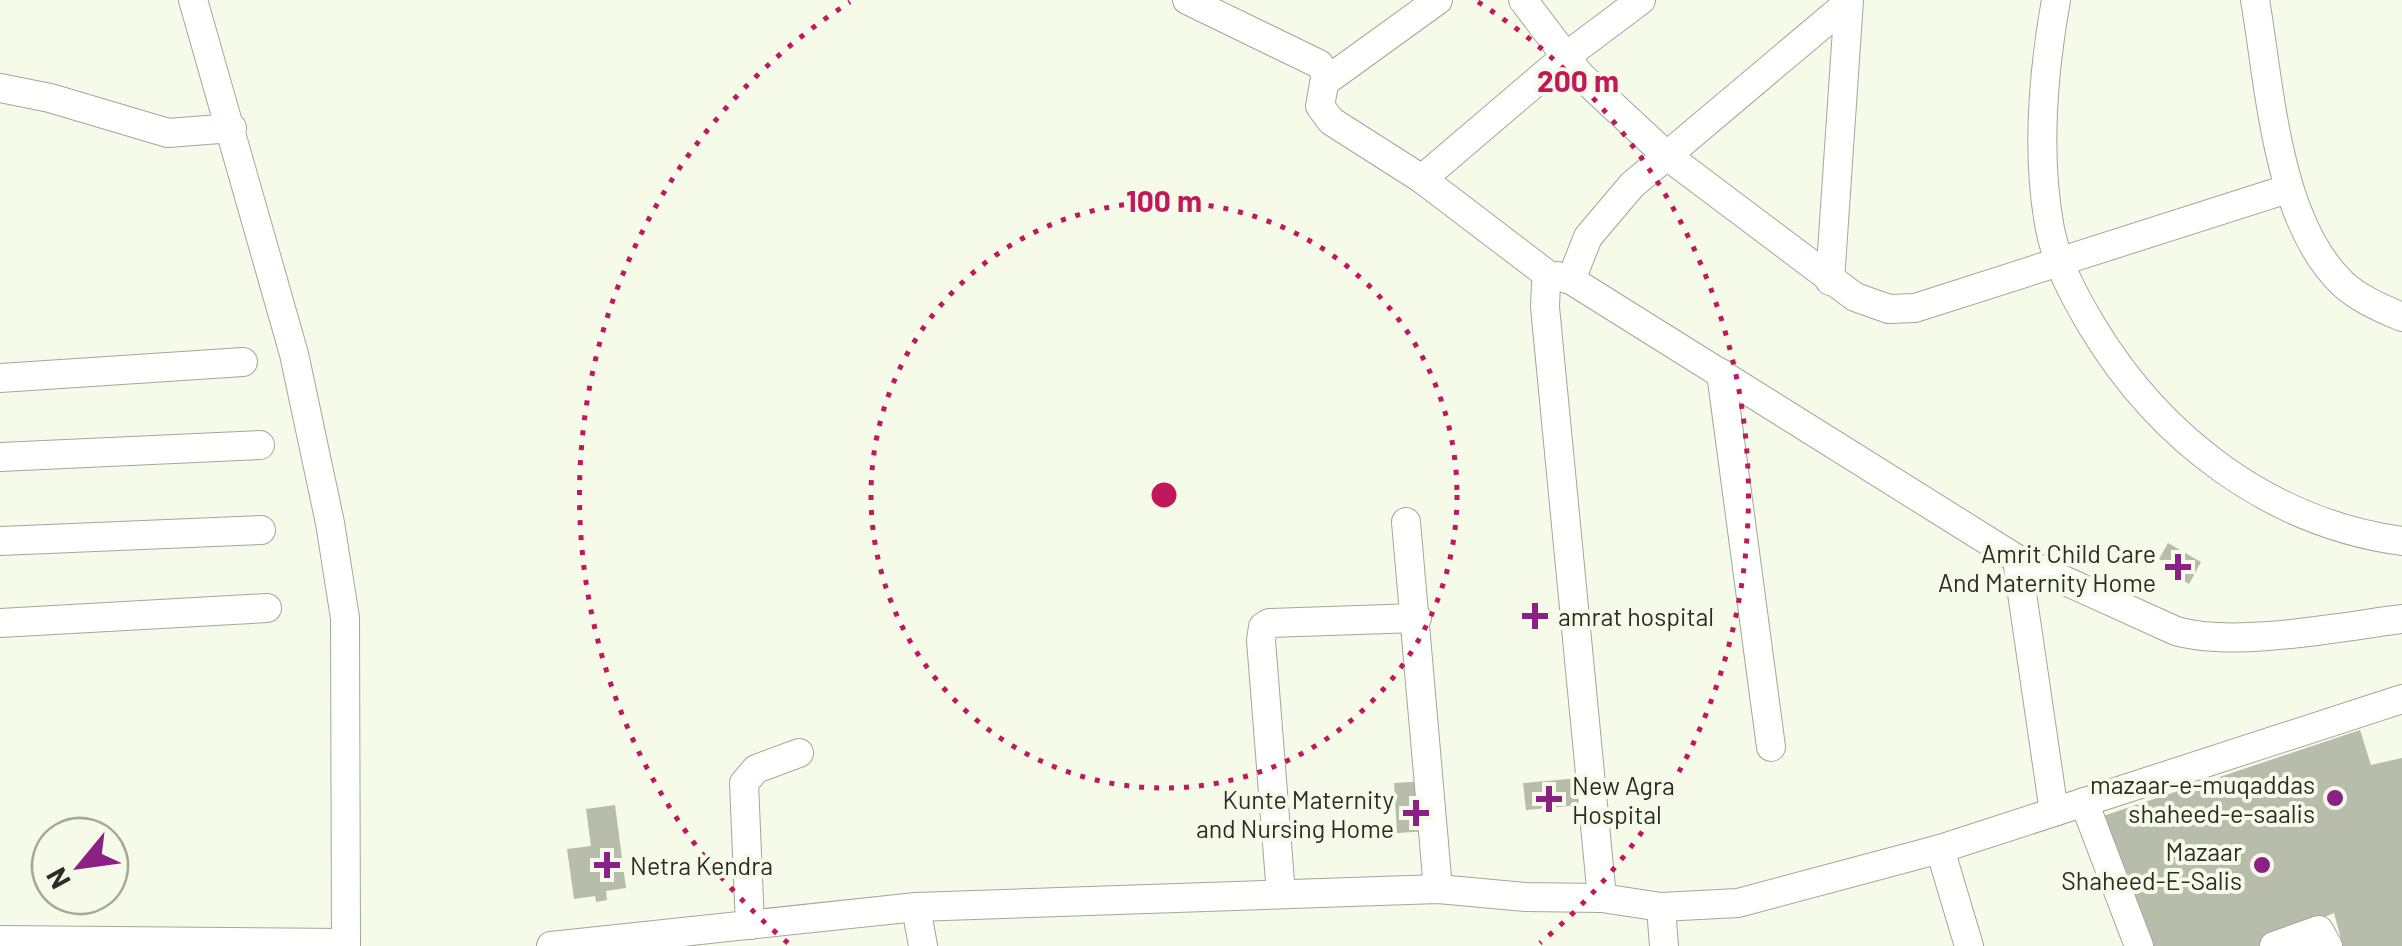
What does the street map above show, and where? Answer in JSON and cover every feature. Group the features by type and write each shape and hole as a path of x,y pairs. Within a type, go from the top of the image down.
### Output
{"street":[{"path":"0,940 346,944 345,618 314,437 232,128 193,0"},
{"path":"1187,0 1312,58 1323,68 1326,81 1320,106 1331,121 1422,179 1561,279 1720,372 2016,559 2176,630 2202,637 2233,638 2402,620"},
{"path":"1326,81 1438,0"},
{"path":"1524,0 1565,57 1598,94 1666,155 1830,281 1870,305 1915,308 2288,188"},
{"path":"1422,179 1565,57 1642,0"},
{"path":"2056,0 2044,85 2046,200 2058,260 2077,301 2114,360 2180,436 2245,486 2306,516 2402,541"},
{"path":"2256,0 2288,188 2306,229 2341,282 2402,318"},
{"path":"1830,281 1848,2"},
{"path":"1602,898 1545,288 1561,279 1607,211 1666,155 1848,2"},
{"path":"0,88 50,98 168,133 232,128"},
{"path":"0,378 243,362"},
{"path":"1720,372 1771,746"},
{"path":"0,457 260,445"},
{"path":"1406,522 1438,889"},
{"path":"0,541 261,530"},
{"path":"2016,559 2054,812"},
{"path":"0,623 267,608"},
{"path":"1281,894 1260,640 1263,627 1269,623 1417,618"},
{"path":"551,946 916,907 1438,889 1526,897 1602,898 1661,907 1738,903 1940,849 2402,699"},
{"path":"750,924 744,783 756,769 799,753"},
{"path":"2084,802 2139,946"},
{"path":"1940,849 1969,946"},
{"path":"916,907 923,946"},
{"path":"1661,907 1664,946"},
{"path":"2274,946 2319,930 2328,946"}],"building":[{"path":"2168,543 2201,562 2189,584 2161,569 2164,562 2159,559"},
{"name":"Mazaar Shaheed-E-Salis","path":"2360,730 2371,765 2402,758 2402,946 2343,946 2334,913 2258,946 2151,946 2103,816"},
{"path":"1590,777 1592,804 1526,810 1523,783"},
{"path":"1428,781 1430,831 1397,833 1394,783"},
{"path":"615,805 626,888 606,891 607,900 596,902 595,896 574,899 567,849 591,846 586,809"}],"place":[{"name":"Amrit Child Care And Maternity Home","path":"2178,567"},
{"name":"amrat hospital","path":"1535,616"},
{"name":"mazaar-e-muqaddas shaheed-e-saalis","path":"2335,798"},
{"name":"New Agra Hospital","path":"1549,799"},
{"name":"Kunte Maternity and Nursing Home","path":"1416,813"},
{"name":"Netra Kendra","path":"607,865"},
{"name":"Mazaar Shaheed-E-Salis","path":"2262,865"}]}
